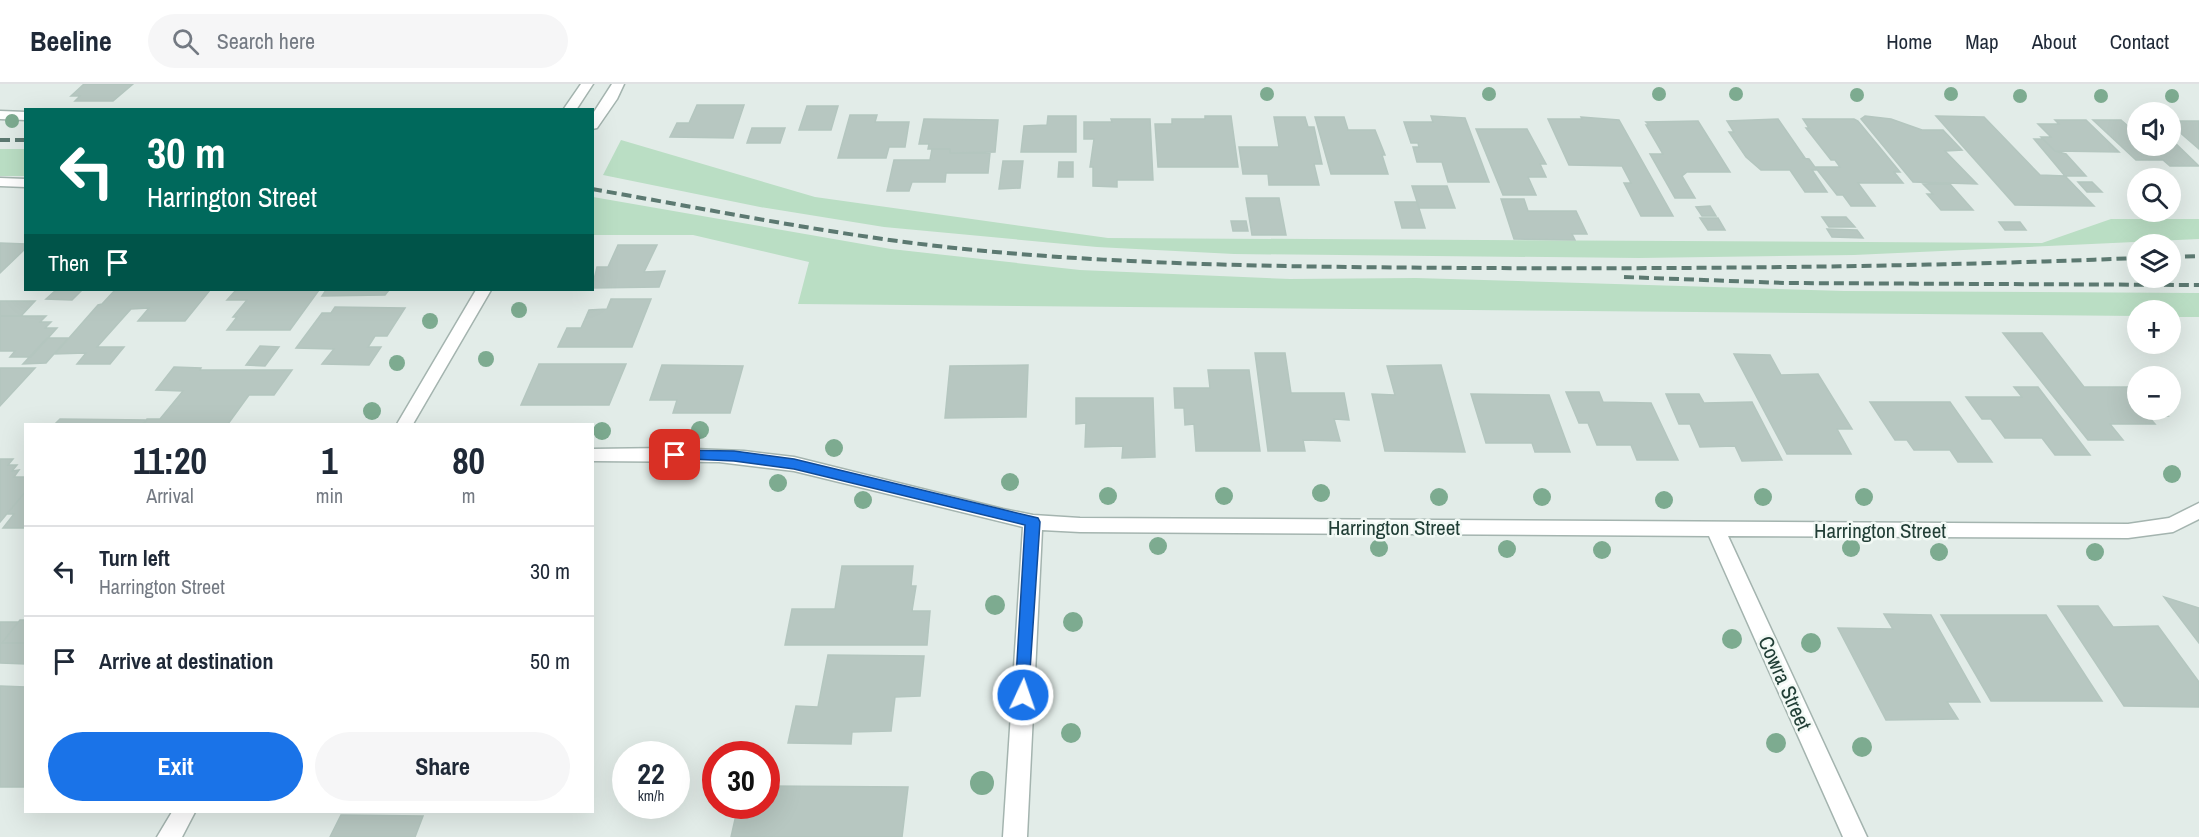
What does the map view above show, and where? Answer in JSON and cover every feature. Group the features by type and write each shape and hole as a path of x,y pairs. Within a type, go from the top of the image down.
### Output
{"street":[{"path":"570,108 587,84"},
{"path":"594,123 618,84"},
{"path":"0,115 24,116"},
{"path":"0,182 24,183"},
{"path":"406,423 482,291"},
{"name":"Harrington Street","path":"594,455 693,455 764,459 1033,522 1119,526 2128,531 2174,525 2199,510"},
{"path":"1015,837 1033,522"},
{"name":"Cowra Street","path":"1715,529 1855,837"},
{"path":"169,837 183,813"}],"green space":[{"path":"621,140 815,197 1108,238 2042,243 2111,219 2127,219 2127,222 2181,222 2181,219 2199,219 2199,239 2181,240 2181,234 2127,234 2127,242 1854,255 1639,258 1234,254 1097,247 884,227 760,207 603,175"},
{"path":"0,149 24,149 24,176 0,176"},
{"path":"594,197 891,249 1080,270 1290,279 1416,278 1844,291 2199,293 2199,317 2181,317 2181,300 2127,300 2127,316 798,304 809,262 693,235 594,235"}],"building":[{"path":"84,84 133,84 113,101 75,101 80,96 71,96"},
{"path":"697,105 744,105 733,138 670,137 677,123 689,123"},
{"path":"807,106 838,106 831,130 799,130"},
{"path":"850,115 877,115 875,122 909,122 905,147 889,147 886,158 838,158"},
{"path":"1048,116 1076,116 1076,152 1021,152 1024,126 1047,125"},
{"path":"1205,116 1231,116 1238,167 1158,167 1155,124 1172,124 1172,119 1205,119"},
{"path":"1431,116 1465,118 1489,182 1448,182 1442,162 1417,162 1413,147 1419,147 1418,143 1411,143 1404,122 1433,122"},
{"path":"1865,116 1891,119 1922,130 1943,130 1962,150 1945,151 1977,184 1913,182 1861,119"},
{"path":"1936,116 1984,117 2040,175 2065,176 2094,206 2015,205"},
{"path":"1274,117 1305,117 1308,127 1314,127 1322,164 1314,164 1319,185 1269,185 1268,174 1243,174 1239,147 1279,147"},
{"path":"1315,117 1344,117 1348,130 1375,130 1385,155 1382,155 1388,174 1331,174"},
{"path":"1581,117 1619,120 1673,216 1641,216 1624,183 1631,183 1622,166 1569,165 1548,119 1582,119"},
{"path":"924,119 998,120 995,152 950,153 950,149 928,149 929,144 919,144"},
{"path":"1111,119 1150,119 1153,180 1117,180 1117,187 1093,186 1093,167 1090,167 1094,139 1084,139 1084,122 1112,122"},
{"path":"1778,119 1805,158 1802,158 1809,159 1817,170 1812,170 1827,192 1805,192 1790,170 1761,170 1746,157 1729,132 1734,132 1727,121"},
{"path":"1803,119 1854,119 1858,121 1900,172 1894,172 1903,183 1858,183 1875,206 1851,206 1843,195 1837,195 1815,167 1840,167 1835,160 1831,160 1806,128 1809,128"},
{"path":"2055,120 2086,120 2119,152 2055,151 2041,137 2051,137 2038,124 2059,124"},
{"path":"2093,120 2121,120 2127,125 2127,152"},
{"path":"1698,121 1730,172 1687,172 1682,176 1695,198 1675,198 1650,154 1663,154 1646,122"},
{"path":"2181,121 2199,121 2199,149 2181,133"},
{"path":"752,128 785,128 780,143 747,143"},
{"path":"1476,129 1527,129 1546,164 1540,164 1546,177 1528,177 1536,195 1503,195"},
{"path":"2034,139 2043,139 2055,151 2066,154 2086,176 2065,176"},
{"path":"932,149 950,149 950,153 990,153 988,173 946,173 945,182 912,182 909,191 887,191 894,160 930,160"},
{"path":"2181,149 2199,166 2170,166 2163,160 2136,160 2132,156 2181,156"},
{"path":"1003,161 1023,161 1020,188 999,189"},
{"path":"1059,162 1073,162 1073,177 1058,177"},
{"path":"2078,182 2092,182 2102,192 2087,192"},
{"path":"1923,184 1950,184 1973,210 1941,210 1927,194 1933,194"},
{"path":"1412,186 1447,186 1455,208 1419,208"},
{"path":"1246,198 1279,198 1286,235 1252,235"},
{"path":"1501,199 1524,199 1528,211 1576,211 1587,234 1572,234 1575,240 1514,239"},
{"path":"1395,202 1417,202 1425,228 1402,228"},
{"path":"1710,206 1716,216 1702,216 1696,207"},
{"path":"1822,217 1846,217 1855,227 1829,227"},
{"path":"1700,218 1718,218 1725,230 1708,230"},
{"path":"1231,221 1246,221 1248,231 1233,231"},
{"path":"1999,222 2020,222 2026,230 2005,230"},
{"path":"1827,229 1857,230 1863,238 1832,237"},
{"path":"0,243 24,244 24,250 0,273"},
{"path":"618,245 657,245 644,272 665,271 659,287 594,288 597,267 608,267"},
{"path":"55,291 81,291 72,300 46,299"},
{"path":"114,291 209,291 185,321 138,321 149,308 131,309 97,347 124,347 110,364 77,364 86,353 55,354 98,305 102,304"},
{"path":"235,291 318,291 290,330 227,330 237,317 233,317 247,300 227,300"},
{"path":"325,291 388,291 385,295 322,296"},
{"path":"611,299 651,299 632,347 558,347 567,328 581,328 589,310 607,309"},
{"path":"0,301 35,301 21,316 0,316"},
{"path":"335,307 405,308 387,336 375,336 368,347 381,347 369,365 322,364 334,349 296,348 322,313 331,313"},
{"path":"0,316 46,316 40,322 51,322 45,328 57,328 31,357 10,357 15,351 0,351"},
{"path":"2003,333 2042,333 2084,387 2127,387 2127,420 2152,420 2155,424 2110,424 2123,440 2088,440"},
{"path":"47,338 68,338 46,363 23,364"},
{"path":"260,346 279,347 265,366 246,365"},
{"path":"1255,353 1285,353 1291,393 1344,393 1349,420 1334,419 1340,441 1303,440 1305,451 1268,451"},
{"path":"1734,354 1770,355 1781,375 1818,374 1852,429 1837,429 1851,454 1787,454"},
{"path":"539,364 626,364 609,405 521,405"},
{"path":"662,365 743,366 730,413 673,413 677,400 650,400"},
{"path":"1028,365 1026,417 945,418 950,366"},
{"path":"1441,365 1465,452 1385,451 1372,394 1395,395 1387,366"},
{"path":"174,367 201,368 200,370 292,370 274,395 249,395 229,423 144,423 147,419 160,419 183,391 156,390"},
{"path":"0,368 35,368 0,406"},
{"path":"1208,370 1249,370 1260,451 1196,451 1194,424 1185,425 1184,408 1175,408 1174,388 1210,388"},
{"path":"2014,387 2038,387 2090,455 2055,455 2042,438 2005,438 1991,419 1982,419 1966,397 2022,397"},
{"path":"1566,392 1599,392 1603,402 1651,403 1678,460 1637,460 1631,445 1597,445 1588,423 1579,423"},
{"path":"1471,394 1549,395 1570,452 1535,452 1532,443 1486,443"},
{"path":"1666,394 1699,394 1704,403 1752,402 1782,460 1742,461 1735,446 1700,447 1690,424 1679,424"},
{"path":"1076,398 1153,398 1155,457 1122,458 1123,446 1085,447 1086,423 1076,424"},
{"path":"1870,402 1950,402 1992,462 1958,462 1950,450 1914,450 1907,440 1895,440"},
{"path":"60,419 147,420 144,423 56,423"},
{"path":"0,459 13,459 8,465 17,465 12,471 19,470 14,477 24,477 24,493 0,522"},
{"path":"24,493 24,528 3,528 14,514 7,514"},
{"path":"842,566 913,566 911,586 916,586 912,611 930,611 927,645 785,645 792,609 835,609"},
{"path":"2164,597 2199,608 2199,643"},
{"path":"2058,606 2098,606 2113,627 2158,626 2199,682 2199,707 2124,706"},
{"path":"1884,614 1931,615 1980,702 1947,702 1958,719 1886,720 1838,628 1893,629"},
{"path":"1941,615 2046,615 2102,701 1991,701"},
{"path":"20,620 24,620 24,643 2,643"},
{"path":"0,622 18,622 2,643 24,643 24,664 0,663"},
{"path":"828,655 924,656 920,696 895,697 891,731 852,732 851,744 788,743 796,706 818,707"},
{"path":"0,686 24,687 24,787 0,787"},
{"path":"780,786 908,787 902,837 731,837 735,819 780,819"},
{"path":"341,815 423,816 415,837 330,837"}],"railway":[{"path":"0,140 24,140"},
{"path":"594,189 788,224 936,246 1046,256 1169,263 1353,267 1641,268 1806,267 2127,258"},
{"path":"2181,257 2199,256"},
{"path":"1624,277 1784,283 2199,285"}],"route":[{"path":"675,455 734,456 794,464 1033,522 1023,695"}]}
